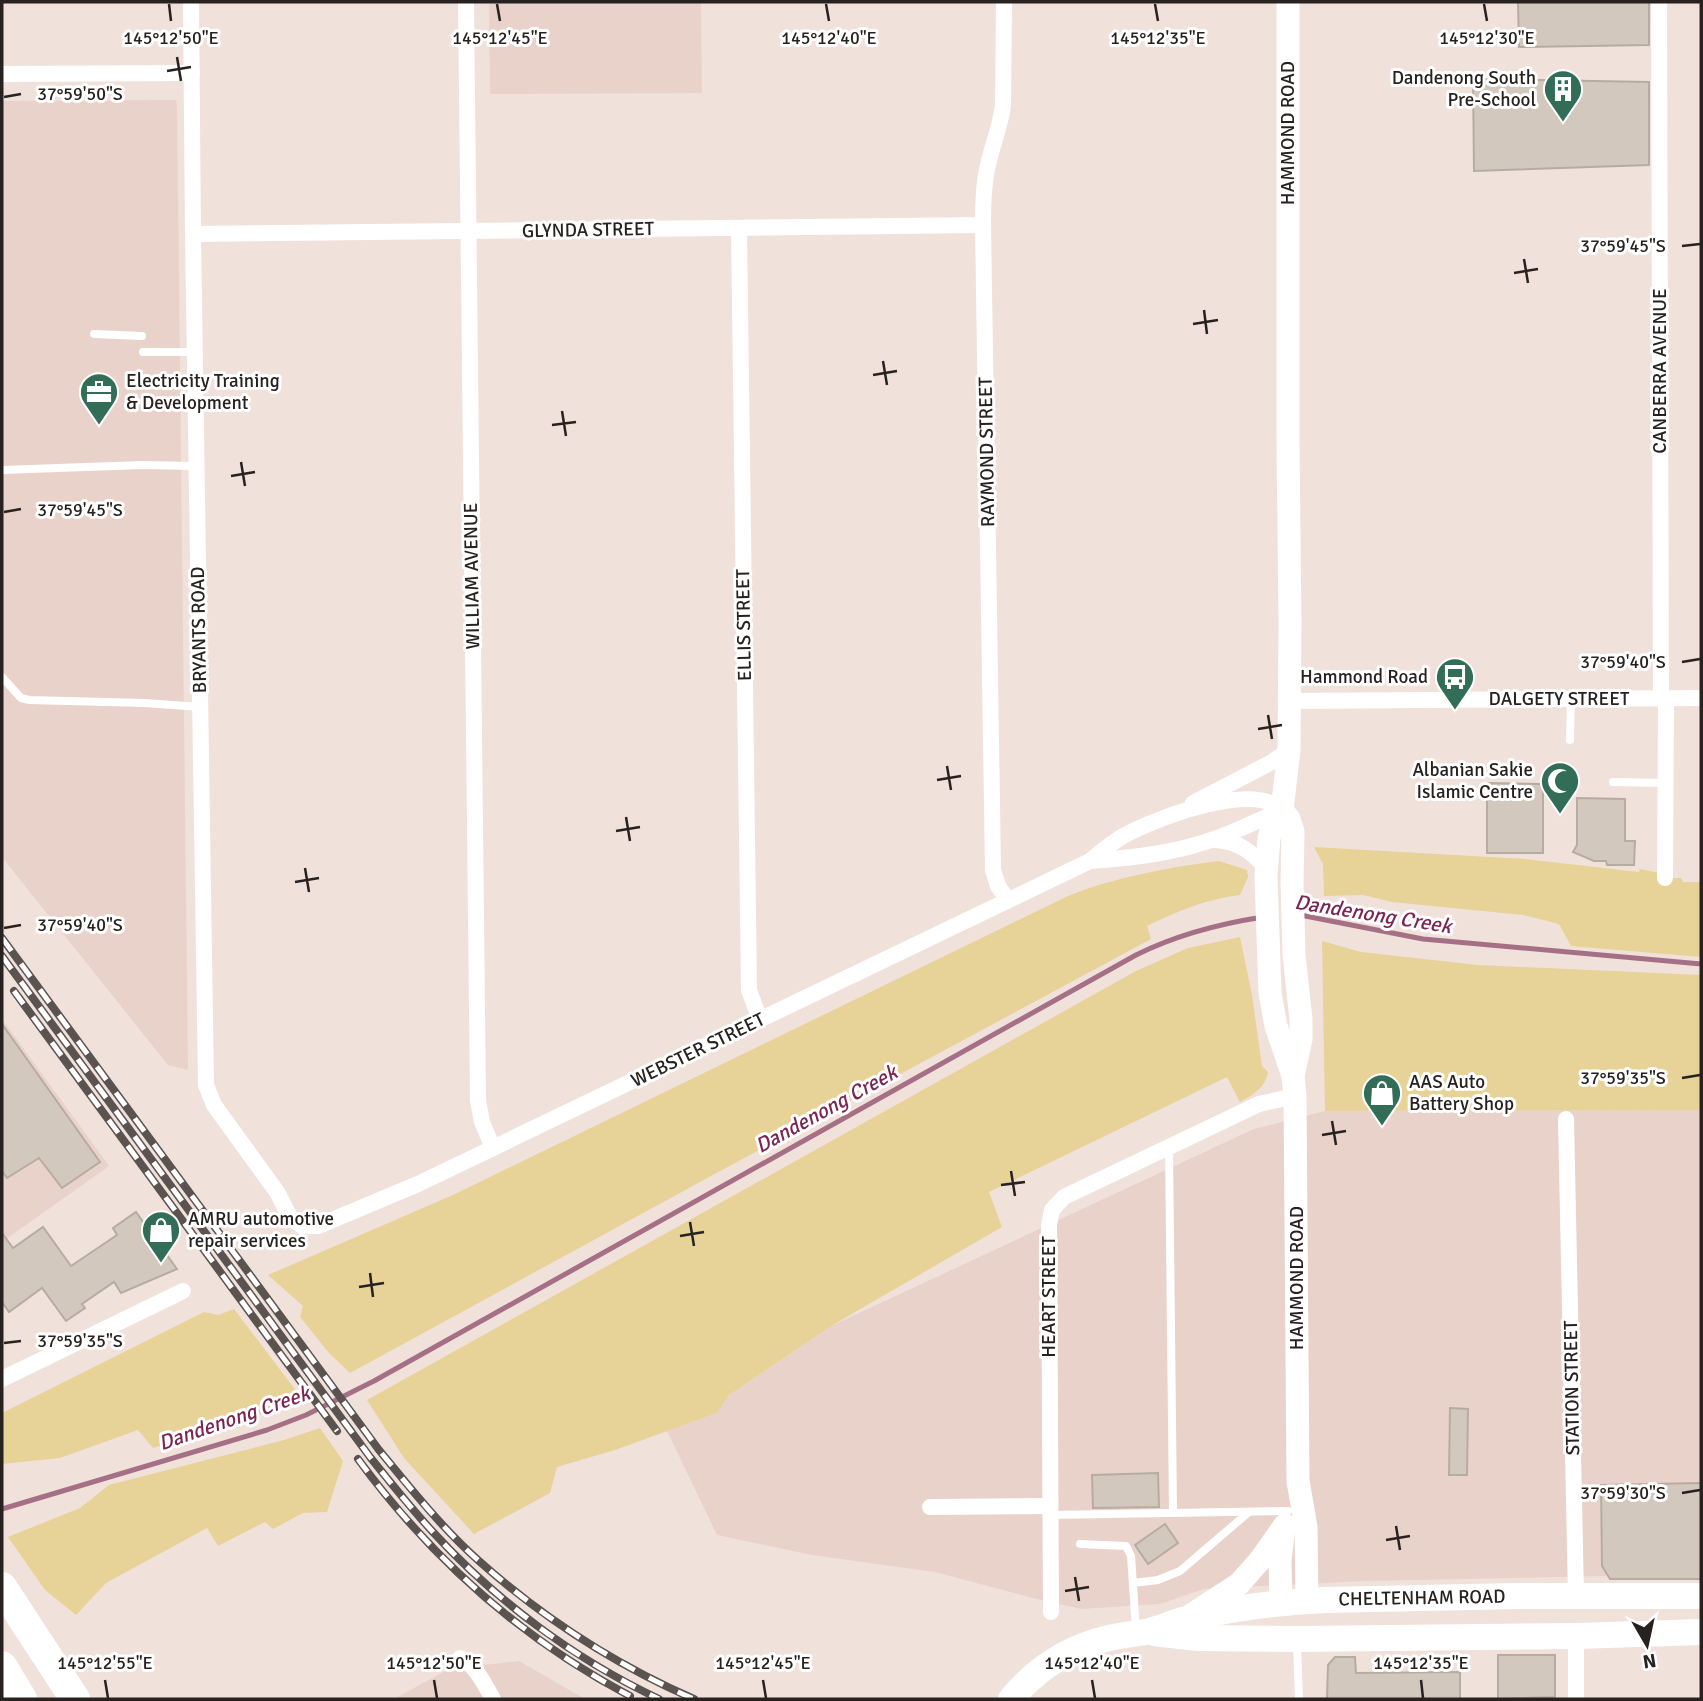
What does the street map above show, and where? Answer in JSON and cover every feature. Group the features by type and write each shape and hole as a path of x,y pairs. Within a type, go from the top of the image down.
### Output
{"highway":[{"path":"2,1587 75,1699"},
{"path":"2,1666 22,1699"}],"main road":[{"name":"HAMMOND ROAD","path":"1288,2 1289,750 1282,810 1270,834 1266,872 1270,993 1276,1026 1294,1086"},
{"name":"HAMMOND ROAD","path":"1282,810 1289,819 1293,832 1294,955 1302,1028 1294,1086 1298,1480 1306,1527 1307,1601"},
{"name":"HAMMOND ROAD","path":"1281,1604 1280,1561 1287,1518 1298,1480"},
{"path":"1185,1619 1239,1584 1261,1559 1287,1518"},
{"name":"STATION STREET","path":"1576,1596 1576,1636"},
{"name":"CHELTENHAM ROAD","path":"1011,1699 1038,1672 1071,1651 1101,1640 1222,1612 1307,1601 1701,1596"},
{"path":"1297,1639 1307,1601"},
{"path":"1281,1604 1297,1639"},
{"name":"CHELTENHAM ROAD","path":"1141,1632 1198,1638 1297,1639 1701,1632"}],"street":[{"name":"BRYANTS ROAD","path":"191,2 206,1085 214,1105 277,1192 291,1219 302,1226"},
{"name":"WILLIAM AVENUE","path":"466,2 478,1100 482,1122 493,1149"},
{"name":"RAYMOND STREET","path":"1004,2 1003,106 987,167 983,225 993,870 995,879 1008,900"},
{"name":"CANBERRA AVENUE","path":"1659,2 1665,878"},
{"path":"2,74 192,73"},
{"name":"GLYNDA STREET","path":"193,234 983,225"},
{"name":"ELLIS STREET","path":"739,228 749,990 760,1020"},
{"name":"DALGETY STREET","path":"1290,701 1701,698"},
{"name":"WEBSTER STREET","path":"1172,815 1272,762 1289,750"},
{"name":"WEBSTER STREET","path":"302,1226 318,1226 493,1149 1090,861 1125,835 1172,815 1205,805 1238,800 1269,802 1282,810"},
{"name":"WEBSTER STREET","path":"1090,861 1130,858 1181,849 1212,840 1282,810"},
{"path":"1212,840 1240,845 1255,856 1266,872"},
{"name":"HEART STREET","path":"1051,1612 1051,1214 1057,1203 1064,1198 1294,1086"},
{"name":"STATION STREET","path":"1566,1119 1576,1596"},
{"path":"2,1379 183,1291"},
{"path":"930,1507 1050,1510"},
{"name":"STATION STREET","path":"1576,1636 1576,1699"},
{"path":"460,1658 475,1670 493,1699"}],"lane":[{"path":"94,334 142,336"},
{"path":"143,352 194,352"},
{"path":"2,470 142,465 196,466"},
{"path":"2,677 21,698 29,700 200,707"},
{"path":"1570,740 1571,699"},
{"path":"1613,782 1666,783"},
{"path":"1169,1147 1172,1512"},
{"path":"1050,1510 1250,1511 1287,1518"},
{"path":"1133,1583 1158,1580 1180,1571 1250,1511"},
{"path":"1080,1544 1126,1546 1131,1556 1141,1632"},
{"path":"1297,1639 1299,1699"}],"shaded area":[{"path":"489,2 701,2 702,93 490,94"},
{"path":"176,100 188,1070 168,1065 2,857 2,101"},
{"path":"1314,847 1525,859 1639,872 1640,869 1660,873 1661,878 1701,882 1701,957 1571,946 1559,924 1523,915 1392,902 1363,895 1324,896 1323,864"},
{"path":"1219,861 1247,870 1248,877 1240,895 1192,906 1147,926 1151,939 350,1373 329,1353 300,1317 303,1306 268,1275 453,1195 1068,896 1143,874"},
{"path":"1240,937 1262,1066 1268,1072 1258,1090 1240,1102 1227,1077 989,1192 1002,1227 831,1326 728,1396 717,1413 615,1450 557,1467 550,1493 474,1534 404,1458 367,1400 1136,971 1188,948"},
{"path":"1322,941 1361,952 1478,965 1701,975 1701,1110 1325,1111"},
{"path":"2,1019 109,1166 2,1242"},
{"path":"1701,1110 1701,1574 1364,1581 1204,1589 1160,1604 1081,1609 935,1572 812,1555 717,1535 667,1431 717,1413 728,1396 831,1326 1254,1129 1325,1111"},
{"path":"234,1309 300,1396 253,1418 153,1448 138,1430 60,1458 2,1464 2,1413 204,1312 218,1315"},
{"path":"320,1428 343,1461 327,1512 303,1513 273,1529 265,1522 218,1546 207,1528 106,1583 76,1615 45,1590 8,1537 80,1508 109,1485 284,1440"},
{"path":"519,1661 585,1699 394,1699 449,1669"}],"building":[{"path":"1518,2 1649,2 1649,45 1519,47"},
{"name":"Dandenong South Pre-School","path":"1473,79 1649,82 1649,165 1474,171"},
{"path":"1487,783 1543,784 1543,853 1487,853"},
{"path":"1577,798 1625,799 1625,841 1635,841 1634,865 1607,865 1606,861 1594,861 1573,852 1577,845"},
{"path":"2,1024 100,1162 62,1188 39,1158 7,1178 2,1171"},
{"path":"136,1212 177,1269 121,1293 114,1282 82,1304 85,1308 66,1321 42,1288 9,1312 2,1302 2,1233 13,1248 43,1227 71,1266 117,1235 113,1228"},
{"path":"1450,1408 1468,1409 1467,1475 1449,1475"},
{"path":"1158,1473 1159,1507 1093,1508 1092,1475"},
{"path":"1701,1483 1701,1579 1610,1579 1602,1566 1601,1485"},
{"path":"1165,1524 1178,1543 1148,1564 1135,1545"},
{"path":"1498,1655 1555,1655 1555,1697 1498,1699"},
{"path":"1335,1657 1355,1657 1356,1673 1460,1672 1460,1699 1327,1699 1328,1665"}],"waterway":[{"name":"Dandenong Creek","path":"1300,915 1423,939 1701,964"},
{"name":"Dandenong Creek","path":"2,1509 267,1430 306,1415 374,1381 1136,955 1198,931 1263,917"}],"railway":[{"path":"2,938 379,1450 440,1522 503,1582 555,1621 636,1671 694,1699"},
{"path":"2,956 370,1457 424,1522 482,1581 537,1626 597,1666 659,1699"},
{"path":"14,991 337,1431"},
{"path":"358,1459 416,1529 480,1593 552,1649 630,1696"}],"place":[{"name":"Dandenong South Pre-School","path":"1563,123"},
{"name":"Electricity Training & Development","path":"99,426"},
{"name":"Hammond Road","path":"1455,711"},
{"name":"Albanian Sakie Islamic Centre","path":"1560,815"},
{"name":"AAS Auto Battery Shop","path":"1382,1127"},
{"name":"AMRU automotive repair services","path":"161,1264"}]}
